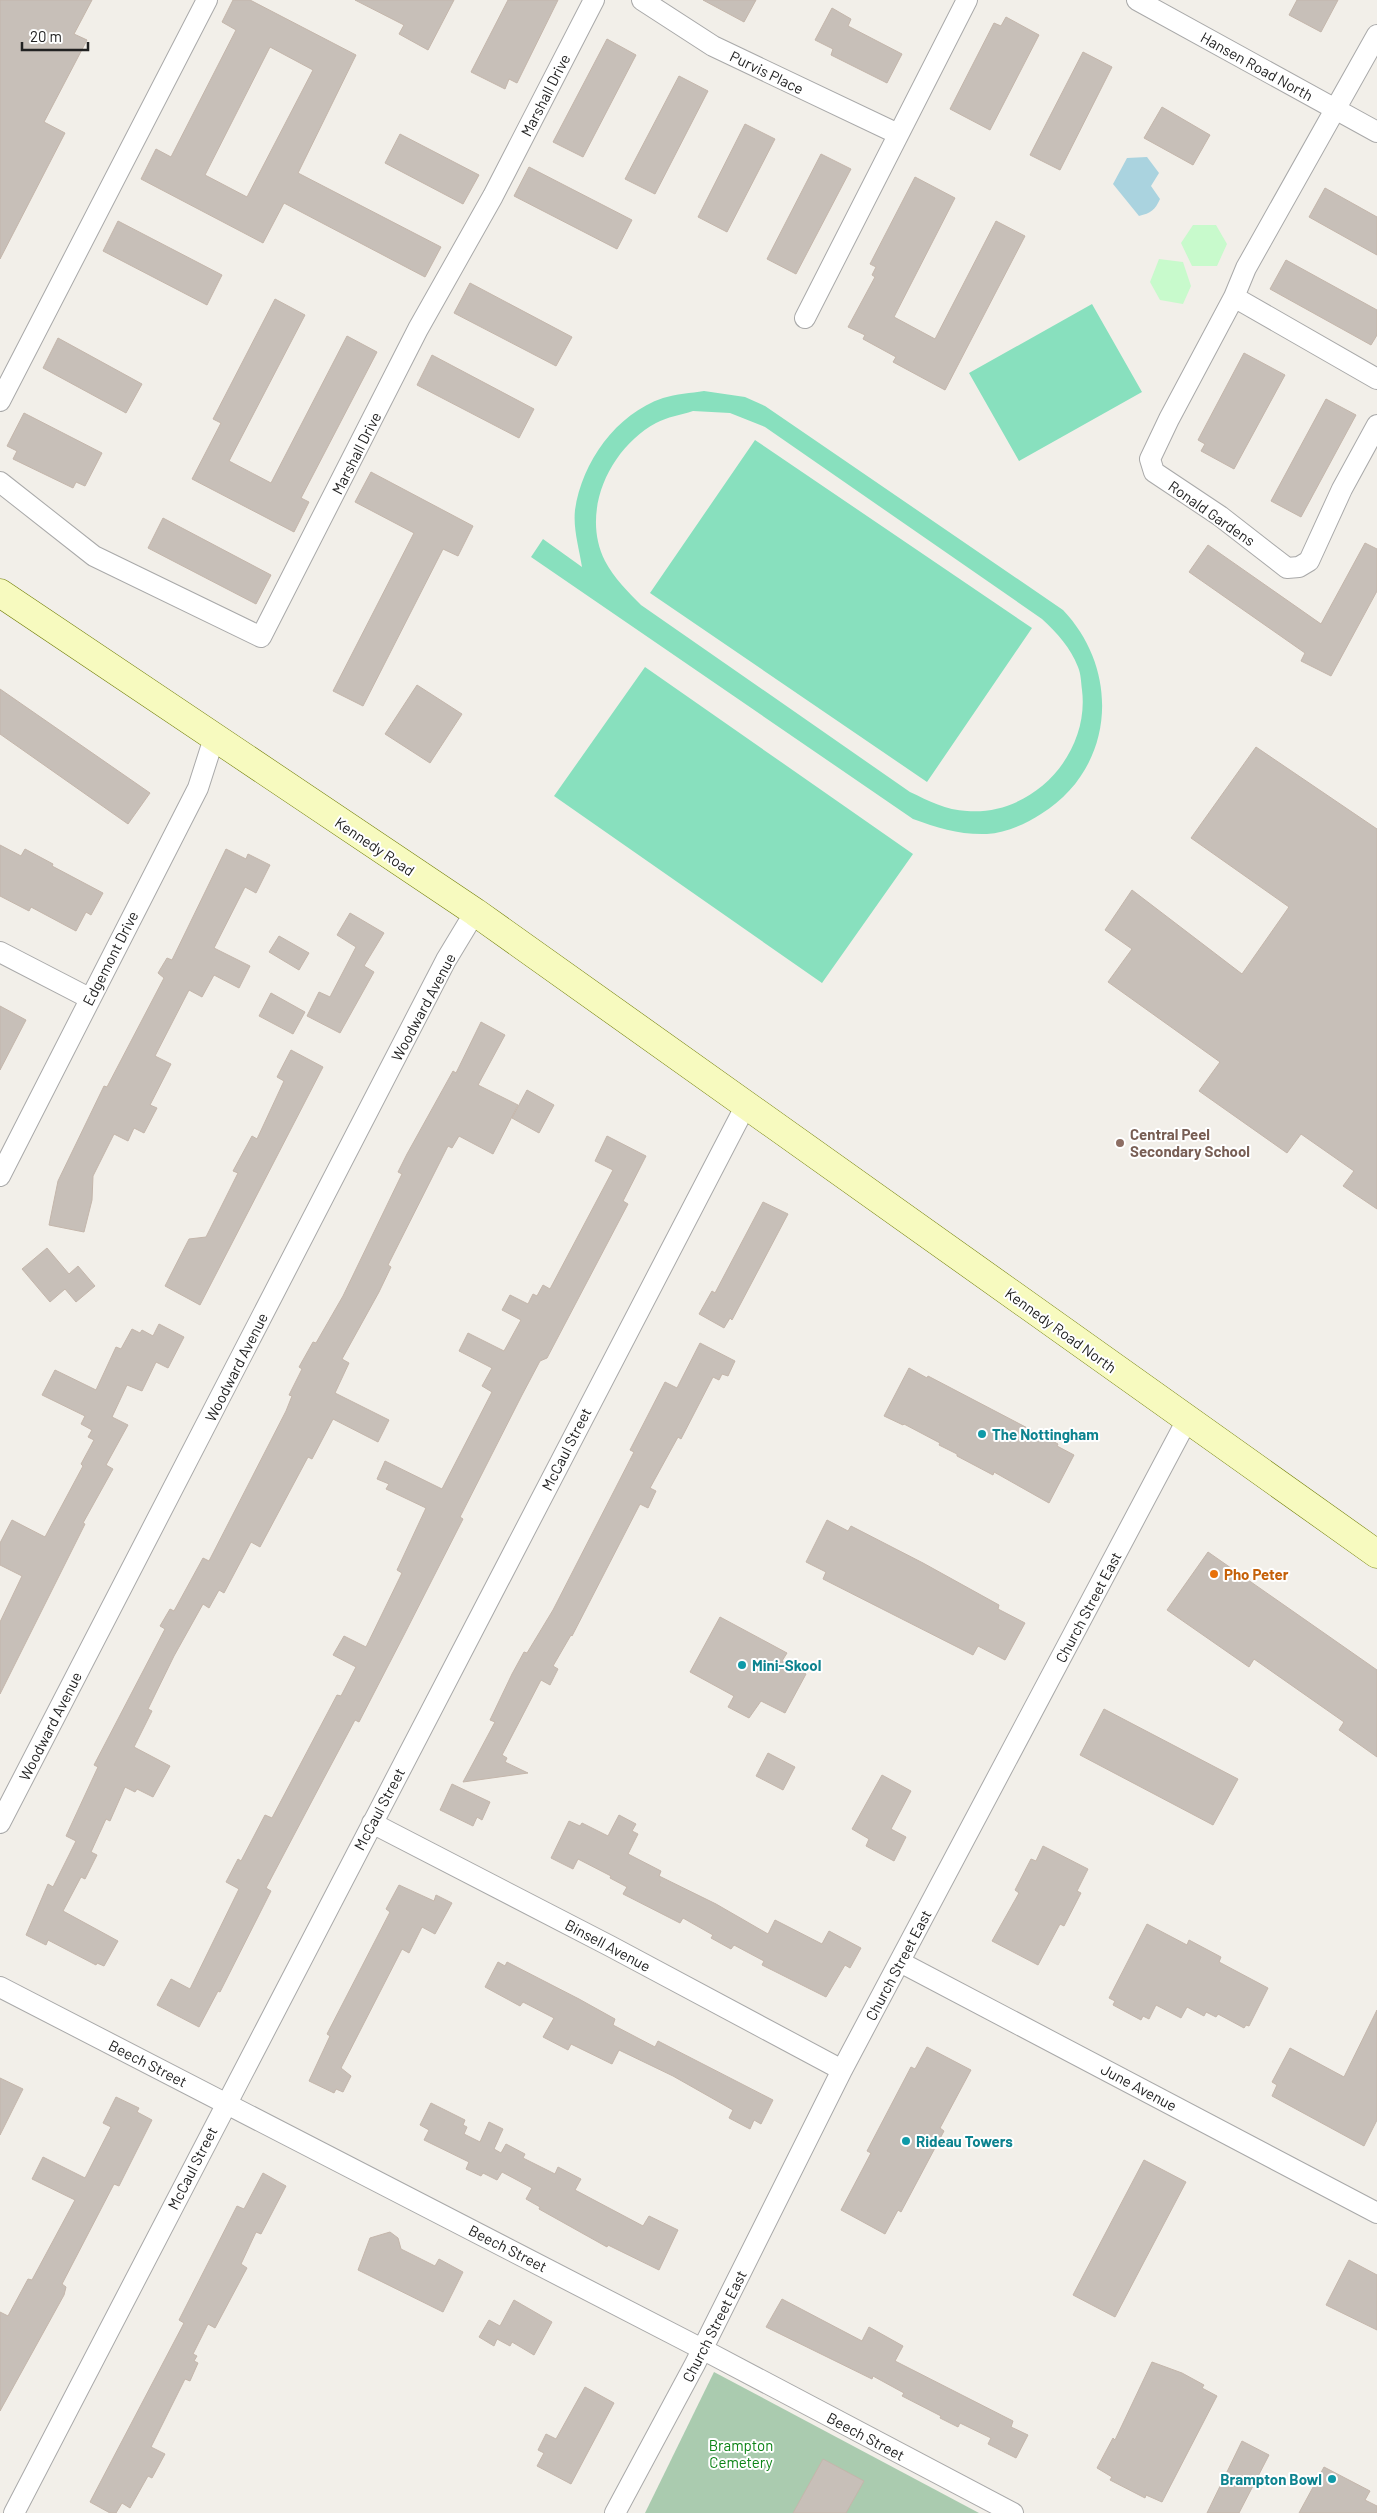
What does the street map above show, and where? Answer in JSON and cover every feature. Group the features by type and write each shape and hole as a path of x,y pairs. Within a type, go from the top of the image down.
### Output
{"main road":[{"name":"Kennedy Road","path":"0,593 475,912 746,1105"},
{"name":"Kennedy Road North","path":"746,1105 1377,1554"}],"street":[{"path":"0,401 207,0"},
{"name":"Marshall Drive","path":"0,482 94,556 261,637 418,330 493,196 594,0"},
{"name":"Purvis Place","path":"642,0 713,46 898,134"},
{"path":"805,318 967,0"},
{"name":"Hansen Road North","path":"1137,0 1377,132"},
{"name":"Ronald Gardens","path":"1377,35 1246,268 1234,297 1169,419 1150,459 1154,472 1220,516 1288,568 1299,567 1309,561 1342,489 1377,425"},
{"path":"1234,297 1377,379"},
{"name":"Edgemont Drive","path":"0,1176 89,998 198,788 214,738"},
{"name":"Woodward Avenue","path":"0,1823 446,960 475,912"},
{"path":"0,952 89,998"},
{"name":"McCaul Street","path":"14,2513 746,1105"},
{"name":"Church Street East","path":"615,2513 702,2348 842,2070 1188,1420"},
{"name":"Binsell Avenue","path":"372,1823 619,1951 842,2070"},
{"name":"June Avenue","path":"900,1962 1377,2213"},
{"name":"Beech Street","path":"0,1987 702,2348 1013,2513"}],"green space":[{"path":"1193,225 1216,225 1227,244 1217,266 1192,266 1181,243"},
{"path":"1159,259 1183,262 1191,286 1183,304 1160,300 1150,282"},
{"path":"1092,304 1142,392 1019,461 969,373"},
{"path":"704,391 745,397 765,406 1063,610 1082,635 1095,662 1101,690 1102,718 1096,746 1084,772 1065,795 1029,821 1008,830 994,833 958,832 913,819 531,557 543,539 582,567 576,531 575,510 585,474 604,442 616,428 646,405 663,398","holes":["693,411 730,413 765,427 1042,619 1063,641 1080,672 1082,714 1077,737 1067,758 1052,776 1034,792 1014,803 991,810 967,811 945,807 910,792 641,605 617,579 605,561 598,542 596,522 598,502 613,464 625,448 640,434 660,421"]},
{"path":"755,440 1032,628 927,782 650,593"},
{"path":"645,667 913,854 822,983 554,796"},
{"name":"Brampton Cemetery","path":"714,2372 979,2513 645,2513"}],"water":[{"path":"1147,157 1159,173 1151,186 1160,199 1152,210 1147,214 1139,216 1113,184 1127,158"}],"building":[{"path":"0,0 92,0 74,34 87,40 44,122 65,133 0,259"},
{"path":"233,0 250,0 356,55 298,173 441,247 425,277 284,203 263,243 141,179 156,149 171,157 236,30 222,22","holes":["270,47 313,70 247,197 205,175"]},
{"path":"355,0 454,0 428,50 399,34 404,25"},
{"path":"508,0 558,0 517,83 509,79 505,89 471,72"},
{"path":"703,0 756,0 744,22"},
{"path":"1297,0 1338,0 1321,32 1289,15"},
{"path":"832,8 851,19 848,26 902,54 887,83 831,55 833,49 815,40"},
{"path":"1006,17 1039,35 990,130 950,109 994,23 1001,26"},
{"path":"607,39 636,55 583,157 553,142"},
{"path":"1083,52 1112,67 1060,170 1030,155"},
{"path":"679,76 708,91 655,194 625,179"},
{"path":"1162,107 1210,135 1193,165 1144,138"},
{"path":"745,124 775,139 727,232 698,217"},
{"path":"400,134 479,175 463,204 385,163"},
{"path":"821,154 851,169 796,274 767,259"},
{"path":"529,167 632,220 617,249 514,196"},
{"path":"915,177 955,198 894,317 935,339 996,221 1025,236 945,390 893,362 896,357 863,339 865,335 848,327 875,277 872,275 876,267 870,264"},
{"path":"1325,188 1377,217 1377,255 1309,217"},
{"path":"118,221 222,275 207,305 103,251"},
{"path":"1286,260 1377,310 1377,335 1371,345 1270,289"},
{"path":"470,283 572,337 556,366 454,313"},
{"path":"275,299 305,315 229,461 271,483 347,336 377,352 301,498 309,502 294,532 192,479 221,423 213,419"},
{"path":"58,338 142,384 126,413 43,368"},
{"path":"1244,353 1285,375 1234,469 1201,451 1205,444 1198,440"},
{"path":"432,355 534,409 519,438 417,385"},
{"path":"1326,399 1356,415 1301,517 1271,501"},
{"path":"24,413 102,453 85,486 76,482 73,488 13,459 17,451 7,446"},
{"path":"371,472 473,526 458,556 443,549 363,706 333,691 414,533 355,502"},
{"path":"163,518 271,575 256,604 148,548"},
{"path":"1365,543 1377,549 1377,591 1331,676 1301,661 1305,653 1189,572 1208,545 1321,624"},
{"path":"417,685 462,714 430,763 385,734"},
{"path":"0,689 150,793 128,824 0,734"},
{"path":"1256,747 1377,829 1377,1209 1343,1186 1354,1171 1301,1134 1287,1153 1199,1091 1220,1062 1108,982 1132,949 1105,930 1132,890 1242,974 1289,907 1191,838"},
{"path":"0,845 21,856 25,849 53,864 52,866 103,893 91,915 86,912 76,931 31,907 29,911 0,896"},
{"path":"226,849 246,859 248,854 270,865 256,893 245,887 214,948 250,966 239,988 214,975 202,997 189,990 155,1056 171,1064 150,1105 157,1108 144,1133 134,1128 128,1141 114,1134 93,1176 92,1200 84,1232 49,1225 58,1181 104,1086 107,1087 164,978 158,973 167,958 172,960"},
{"path":"350,913 384,933 364,966 374,972 340,1033 307,1016 319,992 330,997 356,947 337,935"},
{"path":"279,936 309,953 299,970 269,952"},
{"path":"271,993 305,1012 293,1034 259,1016"},
{"path":"0,1006 26,1020 0,1070"},
{"path":"481,1022 505,1035 478,1085 518,1105 493,1154 459,1136 452,1148 448,1146 388,1265 391,1267 379,1292 342,1359 349,1363 335,1393 389,1420 378,1442 333,1419 312,1459 308,1457 260,1547 251,1542 224,1593 219,1590 209,1608 203,1604 174,1656 148,1709 152,1711 134,1747 170,1766 153,1797 137,1789 135,1792 125,1787 110,1821 106,1819 91,1852 97,1855 85,1879 81,1877 63,1911 118,1941 104,1966 97,1963 96,1965 48,1940 46,1945 26,1935 48,1884 53,1887 76,1841 66,1836 98,1767 94,1765 165,1629 160,1626 170,1609 174,1611 203,1558 209,1561 286,1411 292,1396 289,1395 302,1369 299,1367 313,1342 316,1343 343,1296 402,1174 398,1172 407,1154 453,1071 456,1073"},
{"path":"291,1050 323,1067 200,1305 165,1286 189,1239 206,1237 238,1173 233,1171 252,1136 257,1139 284,1081 277,1077"},
{"path":"527,1090 554,1105 539,1133 512,1118"},
{"path":"607,1136 646,1156 623,1201 628,1204 547,1358 540,1361 522,1395 460,1517 463,1519 405,1633 359,1722 355,1720 266,1888 271,1891 220,1992 218,1991 199,2027 157,2005 171,1979 190,1989 239,1889 226,1882 238,1859 241,1861 265,1815 272,1818 337,1695 341,1696 356,1667 333,1655 344,1636 366,1647 402,1573 397,1570 426,1508 386,1489 389,1484 377,1479 385,1461 442,1489 492,1392 482,1386 492,1368 459,1351 468,1333 504,1351 521,1320 502,1310 510,1295 528,1304 533,1294 537,1296 543,1285 550,1289 613,1170 595,1161"},
{"path":"763,1202 788,1214 732,1320 730,1318 724,1328 699,1314 712,1291 715,1293"},
{"path":"47,1248 69,1274 78,1266 95,1286 76,1302 65,1289 50,1302 22,1269"},
{"path":"159,1324 184,1337 168,1368 156,1362 142,1391 127,1385 112,1417 128,1425 106,1465 113,1469 83,1523 85,1524 0,1694 0,1622 22,1576 0,1565 0,1543 12,1520 45,1537 83,1466 81,1464 94,1440 88,1437 92,1430 81,1424 85,1416 42,1395 55,1370 96,1390 116,1347 121,1349 132,1329 140,1333 142,1330 153,1336"},
{"path":"700,1343 735,1361 728,1376 722,1374 719,1380 713,1377 681,1439 678,1437 650,1488 656,1491 648,1508 640,1504 572,1636 553,1666 558,1669 550,1685 541,1680 502,1755 507,1758 505,1762 528,1773 463,1782 495,1722 490,1720 512,1674 524,1652 527,1653 553,1610 634,1452 630,1450 665,1382 677,1388"},
{"name":"The Nottingham","path":"909,1368 927,1378 928,1376 1058,1444 1057,1446 1074,1455 1049,1503 994,1472 993,1475 957,1456 957,1454 939,1445 940,1443 904,1424 884,1416"},
{"path":"827,1520 848,1531 851,1526 923,1563 999,1605 998,1609 1025,1623 1005,1660 978,1646 973,1655 823,1579 826,1572 806,1562"},
{"path":"1208,1552 1377,1670 1377,1757 1339,1730 1344,1722 1254,1659 1249,1667 1167,1610"},
{"name":"Mini-Skool","path":"720,1617 787,1653 782,1661 806,1674 785,1713 761,1701 749,1718 728,1707 734,1696 690,1672"},
{"path":"1104,1709 1238,1779 1213,1825 1080,1755"},
{"path":"768,1753 795,1767 783,1790 756,1776"},
{"path":"882,1775 911,1791 891,1829 906,1837 894,1861 866,1846 869,1839 852,1829"},
{"path":"452,1784 490,1802 482,1820 477,1817 473,1826 440,1810"},
{"path":"619,1815 636,1824 632,1831 638,1834 628,1854 661,1871 659,1876 716,1904 768,1934 775,1920 822,1944 829,1931 861,1948 850,1968 845,1965 826,1997 762,1965 764,1961 734,1945 731,1949 711,1938 713,1935 683,1918 680,1923 623,1894 627,1887 610,1878 611,1876 578,1859 573,1869 551,1858 569,1821 580,1826 582,1823 608,1836"},
{"path":"1043,1846 1088,1869 1077,1891 1081,1893 1064,1926 1060,1924 1038,1965 992,1941 1019,1893 1015,1890 1031,1859 1036,1861"},
{"path":"399,1885 434,1901 436,1895 452,1903 435,1934 422,1927 409,1953 402,1949 341,2068 351,2076 343,2092 336,2089 334,2093 309,2081 330,2036 327,2034 390,1912 386,1909"},
{"path":"1147,1924 1187,1945 1189,1940 1221,1957 1219,1962 1268,1988 1249,2026 1246,2025 1244,2028 1218,2014 1216,2017 1206,2012 1204,2016 1187,2007 1181,2018 1156,2005 1149,2019 1143,2016 1141,2020 1113,2005 1115,2001 1109,1998"},
{"path":"498,1962 505,1966 507,1962 579,1999 615,2019 613,2025 655,2047 658,2041 773,2100 761,2124 754,2120 750,2129 729,2118 733,2110 673,2076 619,2050 612,2064 571,2044 568,2050 543,2037 554,2018 523,2002 520,2006 485,1987"},
{"path":"1377,2010 1377,2120 1364,2146 1272,2096 1277,2085 1272,2082 1290,2048 1344,2077"},
{"name":"Rideau Towers","path":"927,2047 971,2070 940,2128 944,2131 901,2212 898,2210 885,2234 841,2210 871,2153 867,2151 911,2067 915,2069"},
{"path":"0,2078 23,2089 0,2135"},
{"path":"116,2097 139,2108 137,2112 152,2120 119,2186 114,2184 62,2284 66,2287 64,2295 0,2411 0,2312 8,2316 28,2279 32,2280 75,2200 32,2179 43,2157 85,2178 111,2127 103,2123"},
{"path":"431,2103 465,2120 463,2125 467,2127 464,2134 480,2142 489,2122 503,2129 494,2149 501,2153 506,2144 525,2154 523,2158 555,2174 558,2167 581,2179 575,2190 643,2226 649,2216 678,2230 659,2270 608,2245 607,2247 539,2209 540,2207 526,2199 532,2188 502,2172 497,2180 483,2173 481,2176 466,2169 469,2162 424,2140 429,2130 420,2125"},
{"path":"1144,2160 1186,2182 1115,2317 1073,2295"},
{"path":"263,2173 286,2186 261,2234 256,2232 241,2264 247,2268 215,2328 208,2324 193,2354 197,2356 194,2361 198,2363 190,2381 185,2379 151,2447 165,2454 152,2478 148,2476 130,2508 122,2503 116,2513 110,2513 90,2502 184,2323 179,2320 237,2206 244,2209"},
{"path":"390,2232 398,2238 401,2249 435,2266 439,2259 463,2272 443,2312 358,2270 370,2238"},
{"path":"1349,2260 1377,2275 1377,2330 1326,2305"},
{"path":"782,2299 862,2341 869,2327 903,2346 895,2361 1013,2421 1011,2427 1028,2435 1016,2458 988,2444 991,2438 960,2423 958,2427 940,2418 941,2416 902,2396 904,2393 873,2376 872,2379 766,2327"},
{"path":"514,2300 552,2322 534,2355 512,2342 510,2346 497,2339 494,2346 479,2337 489,2320 500,2326"},
{"path":"1152,2362 1182,2373 1204,2385 1202,2388 1217,2396 1162,2502 1146,2495 1145,2498 1110,2480 1112,2477 1097,2468 1113,2438 1115,2440"},
{"path":"585,2387 614,2403 571,2484 537,2466 544,2453 538,2450 546,2434 556,2439"},
{"path":"1242,2441 1269,2455 1239,2513 1207,2513"},
{"name":"Brampton Cemetery","path":"823,2459 864,2481 846,2513 793,2513"},
{"name":"Brampton Bowl","path":"1324,2467 1370,2491 1365,2500 1377,2506 1377,2513 1299,2513"}],"place":[{"name":"Central Peel Secondary School","path":"1120,1143"},
{"name":"The Nottingham","path":"982,1434"},
{"name":"Pho Peter","path":"1214,1574"},
{"name":"Mini-Skool","path":"742,1665"},
{"name":"Rideau Towers","path":"906,2141"},
{"name":"Brampton Bowl","path":"1332,2479"}]}
